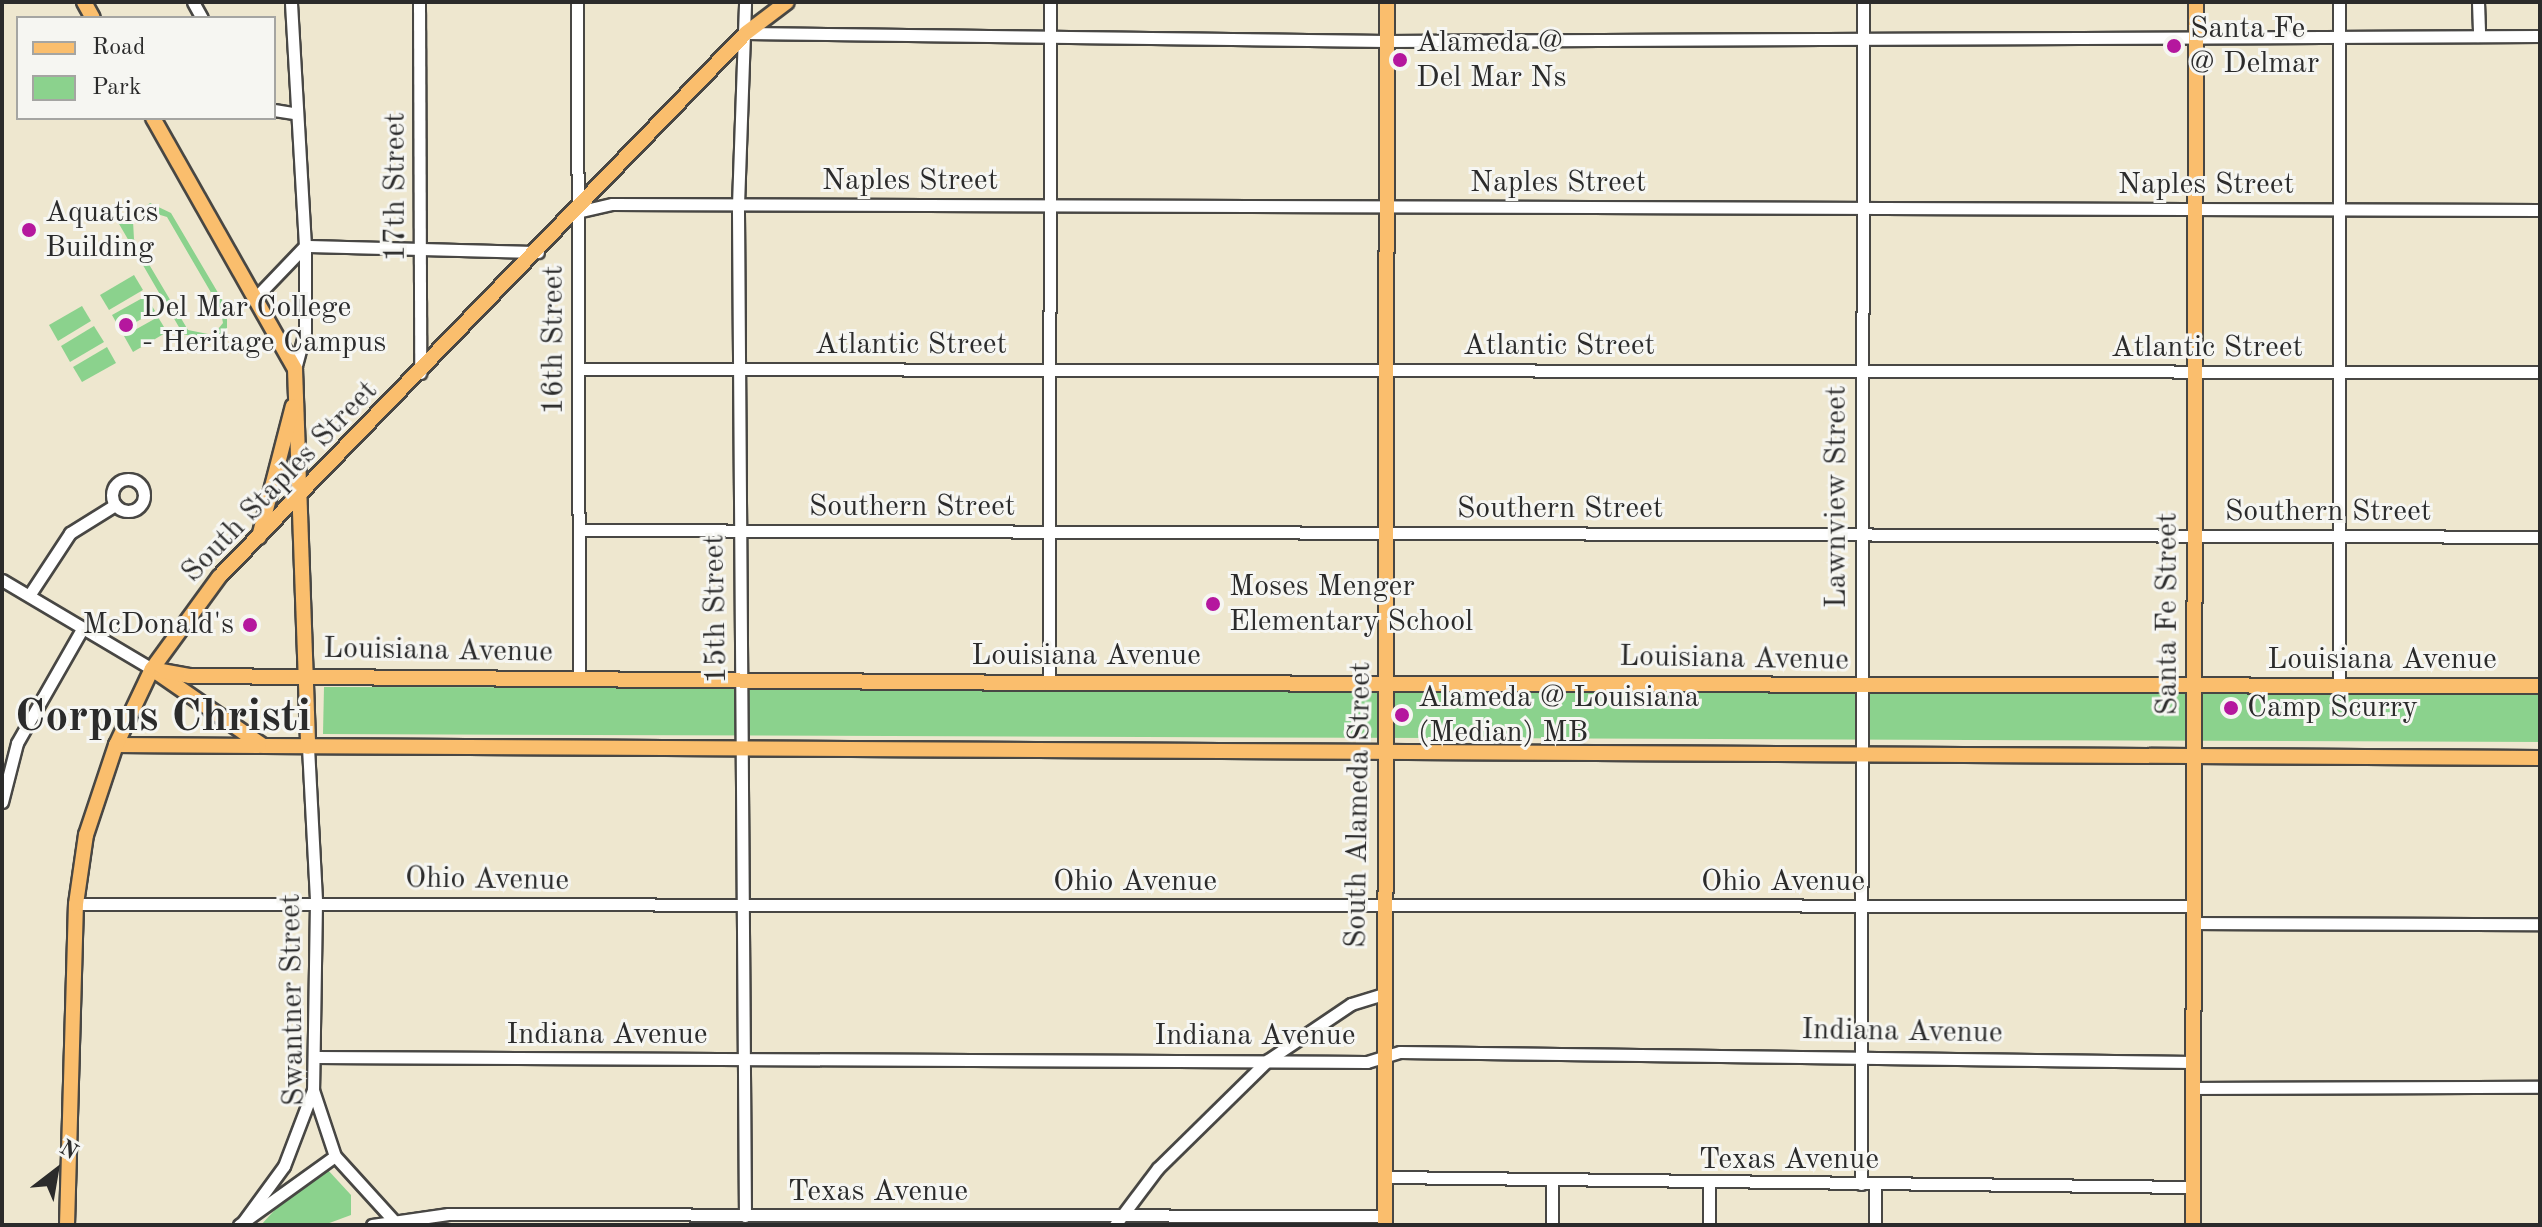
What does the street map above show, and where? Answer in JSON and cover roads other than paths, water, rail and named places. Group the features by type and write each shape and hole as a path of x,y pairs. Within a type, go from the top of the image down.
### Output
{"main road":[{"name":"South Staples Street","path":"67,1225 76,904 86,835 116,745 152,669 219,577 304,495 746,33 787,2"},
{"name":"South Alameda Street","path":"1385,1221 1387,2"},
{"name":"Santa Fe Street","path":"2193,1225 2196,2"},
{"path":"154,120 258,295 295,369 304,495 308,747"},
{"path":"259,538 296,390"},
{"path":"152,669 263,746"},
{"name":"Louisiana Avenue","path":"152,669 308,676 741,681 1049,683 1387,680 1861,687 2540,686"},
{"path":"116,745 1388,755 2540,758"}],"street":[{"path":"291,2 294,113 305,246 305,332 295,369"},
{"name":"17th Street","path":"419,2 420,373"},
{"name":"16th Street","path":"577,2 579,678"},
{"name":"15th Street","path":"745,2 738,205 739,530 745,749 745,1216"},
{"path":"1049,683 1050,2"},
{"name":"Lawnview Street","path":"1861,1184 1860,907 1866,755 1861,687 1863,2"},
{"path":"2339,2 2339,685"},
{"path":"2478,2 2479,36"},
{"path":"746,33 1386,41 2540,36"},
{"path":"276,110 294,113"},
{"name":"Naples Street","path":"577,212 612,204 2540,210"},
{"path":"258,295 305,246 538,252"},
{"name":"Atlantic Street","path":"578,369 2540,372"},
{"path":"30,594 70,533 115,505"},
{"name":"Southern Street","path":"579,530 2540,537"},
{"path":"2,580 152,669"},
{"path":"2,802 17,743 82,629"},
{"path":"2,754 17,743"},
{"name":"Swantner Street","path":"308,747 316,902 313,1090 335,1156 396,1223"},
{"name":"Ohio Avenue","path":"76,904 316,902 746,908 1384,904 2194,906"},
{"path":"2192,923 2540,924"},
{"path":"1118,1221 1158,1168 1268,1060 1351,1004 1384,994"},
{"name":"Indiana Avenue","path":"315,1057 1268,1060 1861,1055 2193,1062"},
{"path":"2193,1088 2540,1087"},
{"path":"242,1224 284,1166 313,1090"},
{"path":"242,1224 335,1156"},
{"name":"Texas Avenue","path":"1385,1177 1552,1184 2193,1187"},
{"path":"1552,1184 1552,1225"},
{"path":"1709,1184 1709,1225"},
{"path":"1875,1184 1875,1225"},
{"name":"Texas Avenue","path":"372,1225 448,1214 1385,1221"}],"place":[{"name":"Santa Fe @ Delmar","path":"2174,46"},
{"name":"Alameda @ Del Mar Ns","path":"1400,60"},
{"name":"Aquatics Building","path":"29,230"},
{"name":"Del Mar College - Heritage Campus","path":"126,325"},
{"name":"Moses Menger Elementary School","path":"1213,604"},
{"name":"McDonald's","path":"250,625"},
{"name":"Camp Scurry","path":"2231,708"},
{"name":"Alameda @ Louisiana (Median) MB","path":"1402,715"}],"district":[{"name":"Corpus Christi","path":"163,718"}]}
